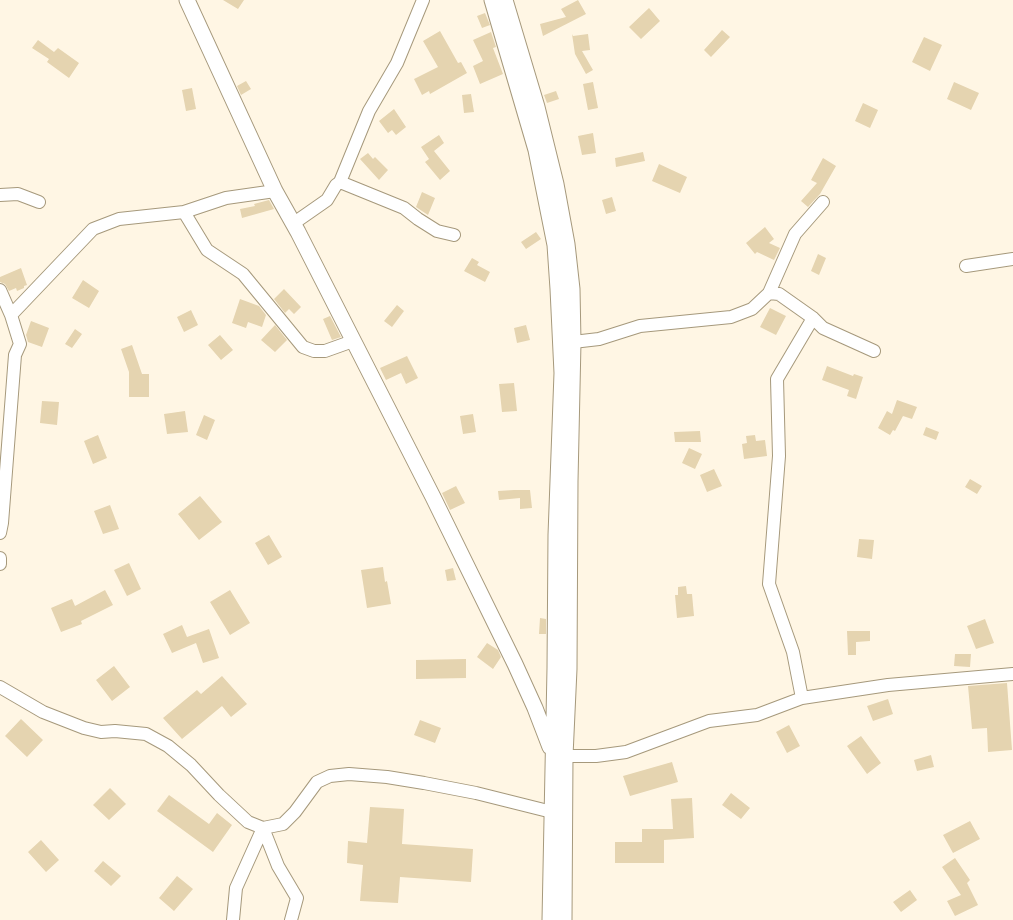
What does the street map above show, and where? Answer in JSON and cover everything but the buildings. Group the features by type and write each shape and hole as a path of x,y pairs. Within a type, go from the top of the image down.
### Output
{"main road":[{"path":"187,0 275,191 294,223 433,497 559,755 552,812 550,920"},
{"path":"504,1 537,107 556,184 567,244 572,289 574,342 570,482 562,628 559,755 564,920"},
{"path":"504,1 555,245 562,373 556,535 562,628"}],"street":[{"path":"294,223 327,200 340,182 369,111 397,63 423,0"},
{"path":"340,182 404,208 437,231 454,235"},
{"path":"11,315 93,229 119,219 184,212 226,198 275,191"},
{"path":"0,195 18,194 39,202"},
{"path":"574,342 599,339 640,326 731,317 752,309 769,293 794,234 823,202"},
{"path":"184,212 207,250 242,274 303,347 314,351 325,351 354,341"},
{"path":"966,266 1013,259"},
{"path":"0,290 11,315 20,344 15,355 0,533"},
{"path":"769,293 779,294 813,318 823,328 874,351"},
{"path":"802,698 793,652 769,584 779,456 777,379 813,318"},
{"path":"0,558 0,564"},
{"path":"559,755 596,756 626,752 709,721 757,715 802,698 888,685 1013,674"},
{"path":"0,687 43,712 84,728 101,732 116,731 146,734 168,746 191,765 248,822 263,828 284,824 318,782 330,776 349,774 387,777 424,783 476,793 552,812"},
{"path":"233,920 236,888 263,828"},
{"path":"263,828 278,866 297,898 290,920"}]}
